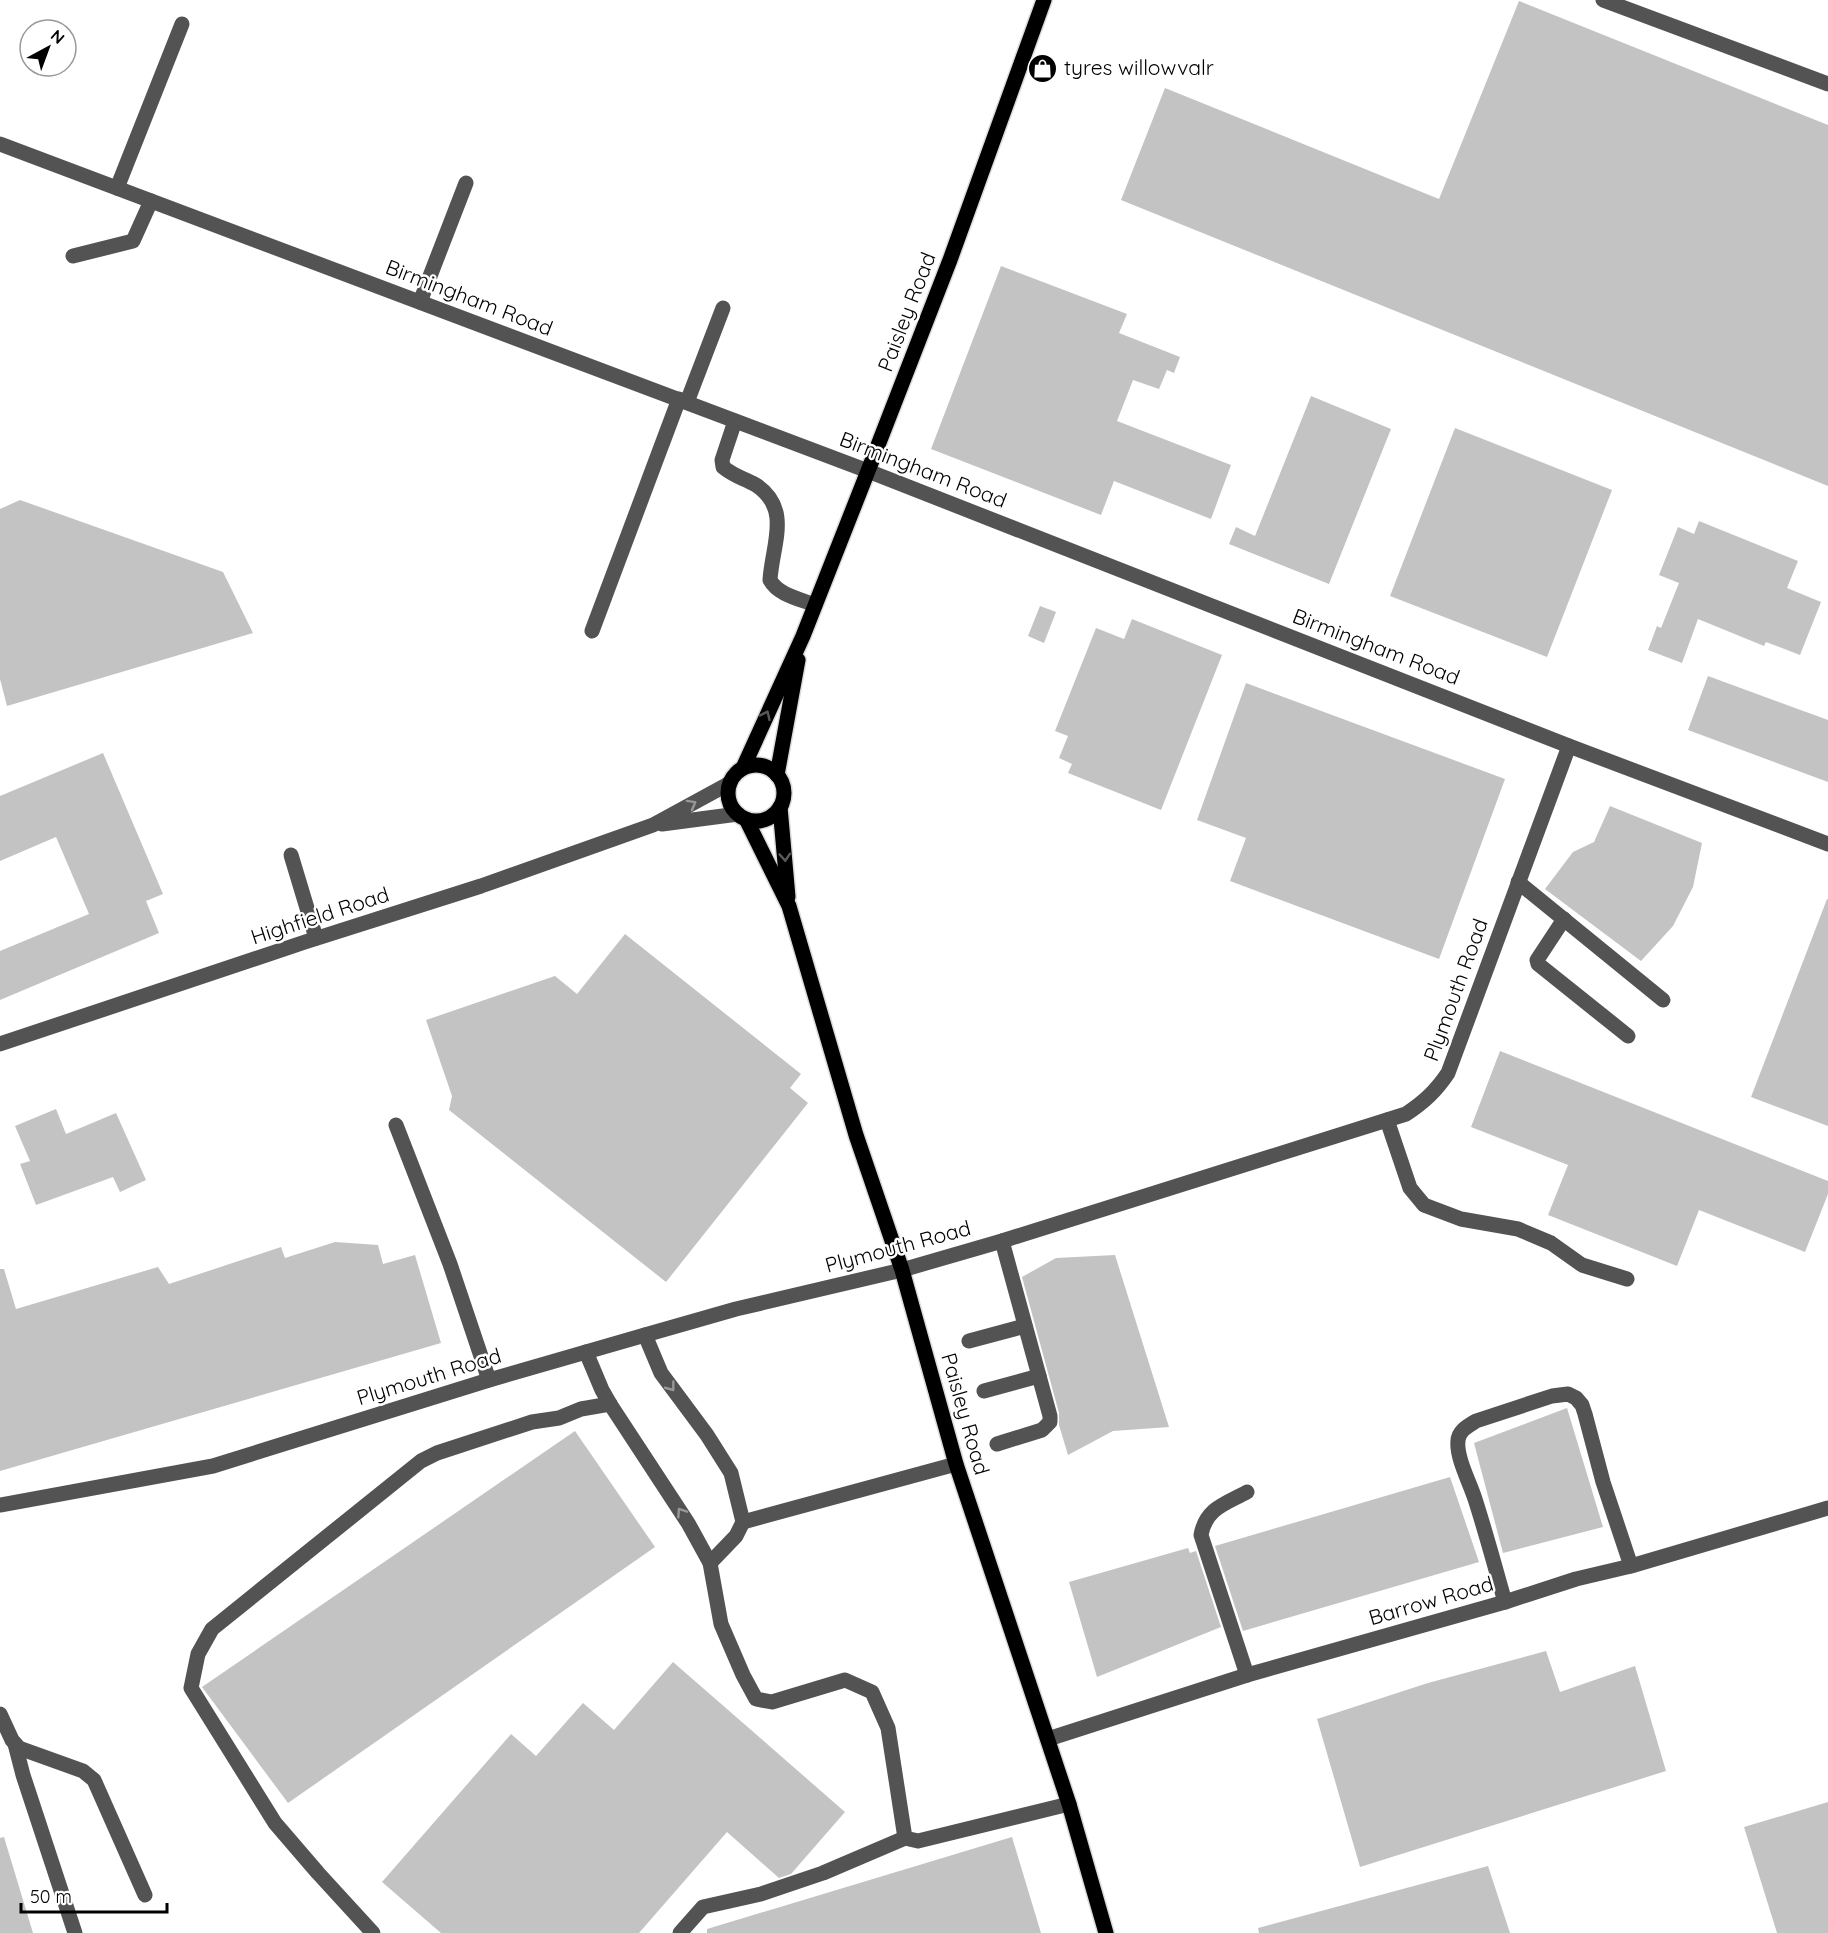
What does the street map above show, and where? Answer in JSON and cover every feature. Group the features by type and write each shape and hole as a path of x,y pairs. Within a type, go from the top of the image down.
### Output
{"main road":[{"name":"Paisley Road","path":"743,768 803,636 868,471 950,260 1044,0"},
{"name":"Paisley Road","path":"777,774 803,636"},
{"path":"761,766 777,774 783,787 783,801 769,818 753,821 742,817 729,800 730,783 743,768 761,766"},
{"name":"Paisley Road","path":"780,807 789,906 856,1136 902,1270 956,1464 1069,1804 1106,1933"},
{"name":"Paisley Road","path":"742,817 789,906"}],"street":[{"path":"1604,0 1828,84"},
{"path":"117,188 182,24"},
{"name":"Birmingham Road","path":"0,144 868,471 1569,746 1828,844"},
{"path":"420,302 466,183"},
{"path":"73,256 133,241 151,201"},
{"path":"592,632 683,401 723,308"},
{"path":"735,421 722,460 723,467 733,476 755,485 769,497 776,508 778,522 770,580 780,591 815,605"},
{"name":"Plymouth Road","path":"0,1505 213,1466 489,1380 736,1309 902,1270 1002,1241 1406,1114 1425,1102 1448,1073 1569,746"},
{"name":"Highfield Road","path":"0,1044 316,938 481,886 653,825 730,783"},
{"name":"Highfield Road","path":"653,825 742,817"},
{"path":"291,855 316,938"},
{"path":"1518,882 1663,1000"},
{"path":"1564,919 1537,960 1538,964 1628,1036"},
{"path":"1387,1120 1410,1188 1424,1205 1461,1219 1518,1229 1551,1243 1582,1265 1626,1279"},
{"path":"396,1125 450,1264 489,1380"},
{"path":"997,1444 1042,1430 1050,1422 1002,1241"},
{"path":"969,1341 1025,1326"},
{"path":"645,1335 661,1372 707,1435 731,1473 743,1522 736,1536 710,1563"},
{"path":"586,1352 610,1404 688,1523 710,1563 721,1624 756,1699 772,1702 845,1680 872,1692 888,1728 905,1838"},
{"path":"984,1391 1039,1376"},
{"path":"1505,1602 1460,1456 1458,1441 1460,1433 1476,1421 1552,1396 1568,1394 1582,1405 1612,1510 1631,1566"},
{"path":"373,1933 275,1823 191,1688 198,1654 212,1629 421,1461 437,1453 532,1422 559,1418 581,1409 610,1404"},
{"path":"743,1522 956,1464"},
{"path":"1247,1492 1211,1512 1203,1524 1201,1535 1247,1674"},
{"name":"Barrow Road","path":"1048,1739 1247,1674 1828,1508"},
{"path":"0,1714 15,1744 75,1933"},
{"path":"15,1744 20,1748 83,1771 94,1780 145,1895"},
{"path":"680,1933 703,1907 761,1894 823,1873 905,1838 918,1841 1069,1804"}],"building":[{"path":"1519,1 1828,125 1828,486 1121,200 1165,88 1439,199"},
{"path":"1001,266 1127,314 1119,333 1180,357 1174,373 1167,370 1159,389 1133,380 1117,421 1231,465 1211,519 1114,481 1101,515 931,449"},
{"path":"1311,396 1391,429 1329,584 1229,544 1236,527 1255,536"},
{"path":"1455,428 1612,490 1547,657 1390,596"},
{"path":"20,500 223,572 253,633 7,706 0,679 0,509"},
{"path":"1699,521 1798,561 1787,588 1821,602 1800,655 1766,642 1764,646 1698,619 1682,663 1648,650 1657,626 1661,628 1679,583 1659,575 1678,527 1694,534"},
{"path":"1040,606 1056,612 1044,643 1028,636"},
{"path":"1132,619 1222,655 1161,810 1068,773 1072,764 1059,758 1068,736 1055,731 1096,628 1124,639"},
{"path":"1708,676 1828,720 1828,782 1688,730"},
{"path":"1246,683 1505,779 1439,959 1230,881 1246,838 1197,820"},
{"path":"103,753 163,894 146,901 159,933 0,1000 0,951 89,914 56,837 0,861 0,796"},
{"path":"1610,806 1702,843 1693,887 1673,926 1641,961 1545,889 1573,852 1594,842"},
{"path":"1828,899 1828,1126 1751,1097"},
{"path":"625,934 801,1074 790,1088 808,1103 666,1282 449,1110 452,1096 426,1020 555,976 577,994"},
{"path":"1500,1051 1828,1181 1828,1194 1805,1252 1699,1210 1677,1266 1548,1215 1568,1165 1471,1127"},
{"path":"56,1109 66,1134 116,1113 146,1180 120,1192 113,1177 36,1205 20,1164 30,1161 15,1126"},
{"path":"335,1242 378,1245 383,1264 415,1255 441,1343 0,1471 0,1269 4,1269 16,1309 158,1267 169,1284 281,1247 285,1258"},
{"path":"1115,1255 1169,1427 1113,1431 1068,1455 1022,1277 1056,1258"},
{"path":"1567,1408 1603,1527 1503,1553 1474,1443"},
{"path":"575,1431 655,1547 288,1803 202,1687"},
{"path":"1450,1477 1479,1562 1243,1631 1215,1546"},
{"path":"1188,1548 1190,1553 1196,1551 1221,1627 1097,1677 1069,1582"},
{"path":"1546,1651 1560,1692 1635,1666 1666,1771 1360,1867 1317,1719 1428,1683"},
{"path":"673,1662 845,1812 791,1874 779,1878 727,1832 639,1933 441,1933 382,1882 511,1734 536,1756 583,1703 614,1730"},
{"path":"1828,1802 1828,1933 1777,1933 1744,1827"},
{"path":"4,1837 33,1933 0,1933 0,1838"},
{"path":"1012,1837 1041,1933 707,1933 707,1929"},
{"path":"1488,1866 1510,1933 1259,1933 1258,1928"}],"place":[{"name":"tyres willowvalr","path":"1043,68"}]}
